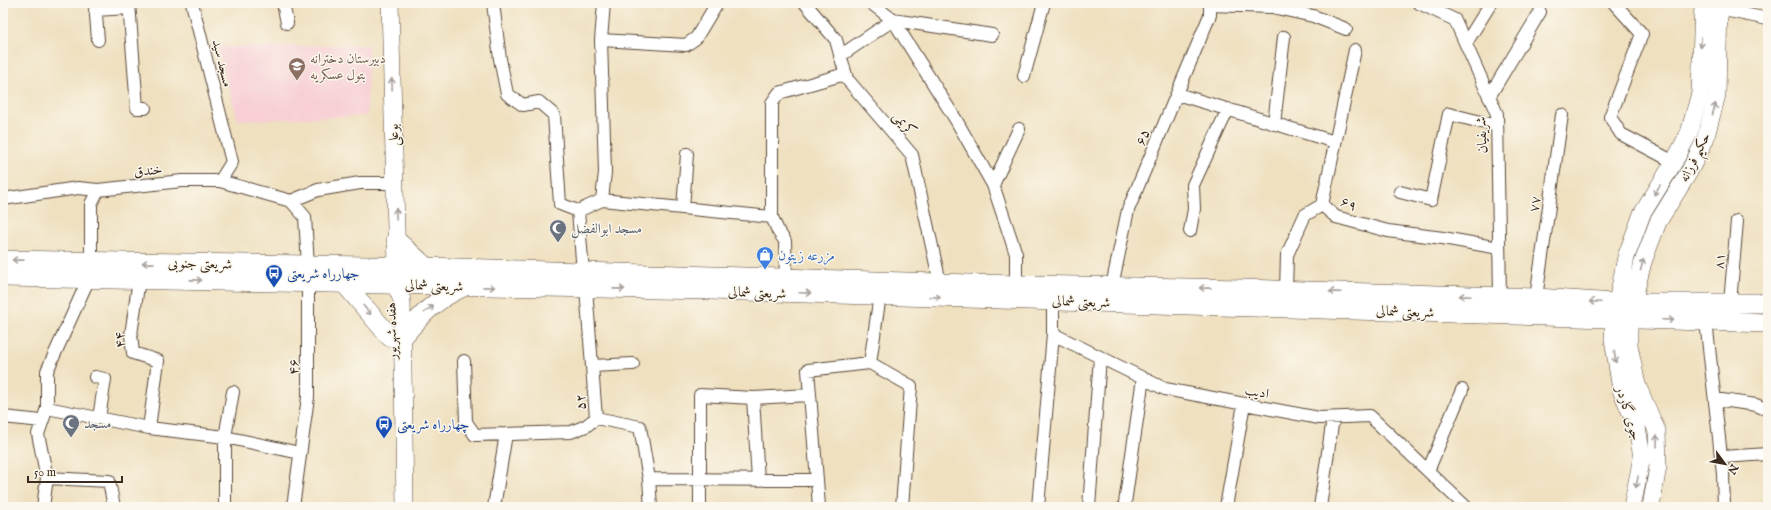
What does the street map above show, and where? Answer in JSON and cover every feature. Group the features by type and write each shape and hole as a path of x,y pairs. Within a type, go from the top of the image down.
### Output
{"main road":[{"path":"396,240 426,267"},
{"name":"شریعتی جنوبی","path":"3,260 90,270 139,279 308,274 344,283 396,275"},
{"name":"شریعتی شمالی","path":"396,275 426,267 584,280 880,295 1053,300 1623,310 1730,303 1768,303"},
{"name":"شریعتی جنوبی","path":"3,277 90,270 396,275"},
{"name":"شریعتی شمالی","path":"396,275 464,286 584,280 786,278 1016,285 1286,290 1536,298 1706,321 1768,323"},
{"path":"344,283 396,337 423,313 450,293 464,286"}],"street":[{"name":"مسجد سید","path":"192,3 232,162 220,181"},
{"path":"283,3 287,23"},
{"name":"بوعلی","path":"390,3 396,275"},
{"path":"493,3 500,59 507,94 523,104 539,102 554,116 560,204 578,211 602,200 772,217"},
{"path":"602,200 605,172 601,40 604,3"},
{"path":"601,40 686,45 696,38 717,3"},
{"name":"کریمی","path":"805,3 836,40 847,79 912,155 940,283"},
{"path":"871,3 893,20 956,120 993,185 1016,254 1016,285"},
{"path":"1024,76 1044,3"},
{"name":"شریفیان","path":"1419,3 1455,20 1497,114 1500,297"},
{"path":"1466,43 1490,3"},
{"path":"1614,3 1642,34 1610,117 1622,134 1674,162"},
{"name":"حکیم فرزانه","path":"1623,310 1626,257 1642,214 1674,162 1689,133 1700,93 1703,3"},
{"path":"1210,4 1272,7 1313,16 1346,30"},
{"name":"۶۵","path":"1112,286 1128,210 1210,15 1210,4"},
{"path":"98,40 95,6 129,5 137,108 145,108"},
{"path":"1719,6 1768,19"},
{"name":"حکیم فرزانه","path":"1623,310 1658,222 1689,172 1705,140 1718,95 1719,6"},
{"path":"1489,97 1540,12"},
{"path":"840,56 893,20 992,34"},
{"path":"1274,124 1284,38"},
{"name":"۶۹","path":"1355,50 1322,205 1336,217 1388,231 1443,238 1499,248"},
{"path":"786,278 786,241 778,231 772,217 772,103 779,93 845,74"},
{"path":"1177,94 1335,142"},
{"path":"1190,231 1194,209 1193,185 1228,109"},
{"path":"1400,192 1431,200 1449,114 1497,126"},
{"name":"۷۷","path":"1536,298 1562,115"},
{"path":"993,185 1019,129"},
{"path":"683,208 688,154"},
{"name":"خندق","path":"3,199 78,188 98,190 182,181 220,181 291,201"},
{"path":"291,201 318,190 360,182 395,183"},
{"path":"43,507 47,478 38,434 47,408 47,371 90,270 91,204 98,190"},
{"name":"۴۶","path":"291,201 304,217 308,274 308,397 293,507"},
{"path":"1286,290 1287,255 1305,215 1322,205"},
{"name":"۵۲","path":"578,211 596,418 640,428 649,479"},
{"name":"۸۱","path":"1730,303 1737,221"},
{"name":"هفده شهریور","path":"394,507 396,337 402,300 396,275"},
{"name":"۴۴","path":"139,279 131,335 133,353 158,361 149,428"},
{"path":"870,363 880,295"},
{"path":"1038,507 1053,334 1053,300"},
{"name":"جوی گاردر","path":"1623,310 1629,345 1629,387 1642,457 1632,507"},
{"path":"1706,321 1722,457 1724,507"},
{"name":"ادیب","path":"1053,334 1165,389 1319,418 1370,416 1466,507"},
{"name":"هفده شهریور","path":"396,337 405,507"},
{"path":"1088,507 1100,357"},
{"path":"464,360 466,422 475,435 571,432 586,426 596,418"},
{"path":"819,507 808,370 870,363 911,386 902,507"},
{"path":"592,366 632,364"},
{"path":"95,377 105,379 99,418"},
{"path":"1125,503 1143,378"},
{"name":"جوی گاردر","path":"1629,387 1657,431 1658,466 1651,507"},
{"path":"1428,471 1462,390"},
{"path":"225,507 225,437 233,392"},
{"path":"700,507 700,395 753,398 810,395"},
{"path":"753,398 758,480"},
{"path":"1715,399 1756,405 1768,410"},
{"path":"1226,507 1244,404"},
{"path":"47,408 149,428 225,437 300,453"},
{"path":"3,417 42,421"},
{"path":"1320,507 1333,418"},
{"path":"494,507 506,434"},
{"path":"1722,457 1768,454"},
{"path":"47,478 109,481 114,507"},
{"path":"651,507 649,479 816,480"}],"shaded area":[{"name":"دبیرستان دخترانه بتول عسکریه","path":"368,45 367,116 247,120 238,120 217,47"}],"place":[{"name":"دبیرستان دخترانه بتول عسکریه","path":"297,81"},
{"name":"مسجد ابوالفضل","path":"558,243"},
{"name":"مزرعه زیتون","path":"765,270"},
{"name":"جهارراه شریعتی","path":"274,288"},
{"name":"مسجد","path":"71,438"},
{"name":"چهارراه شریعتی","path":"384,439"}]}
